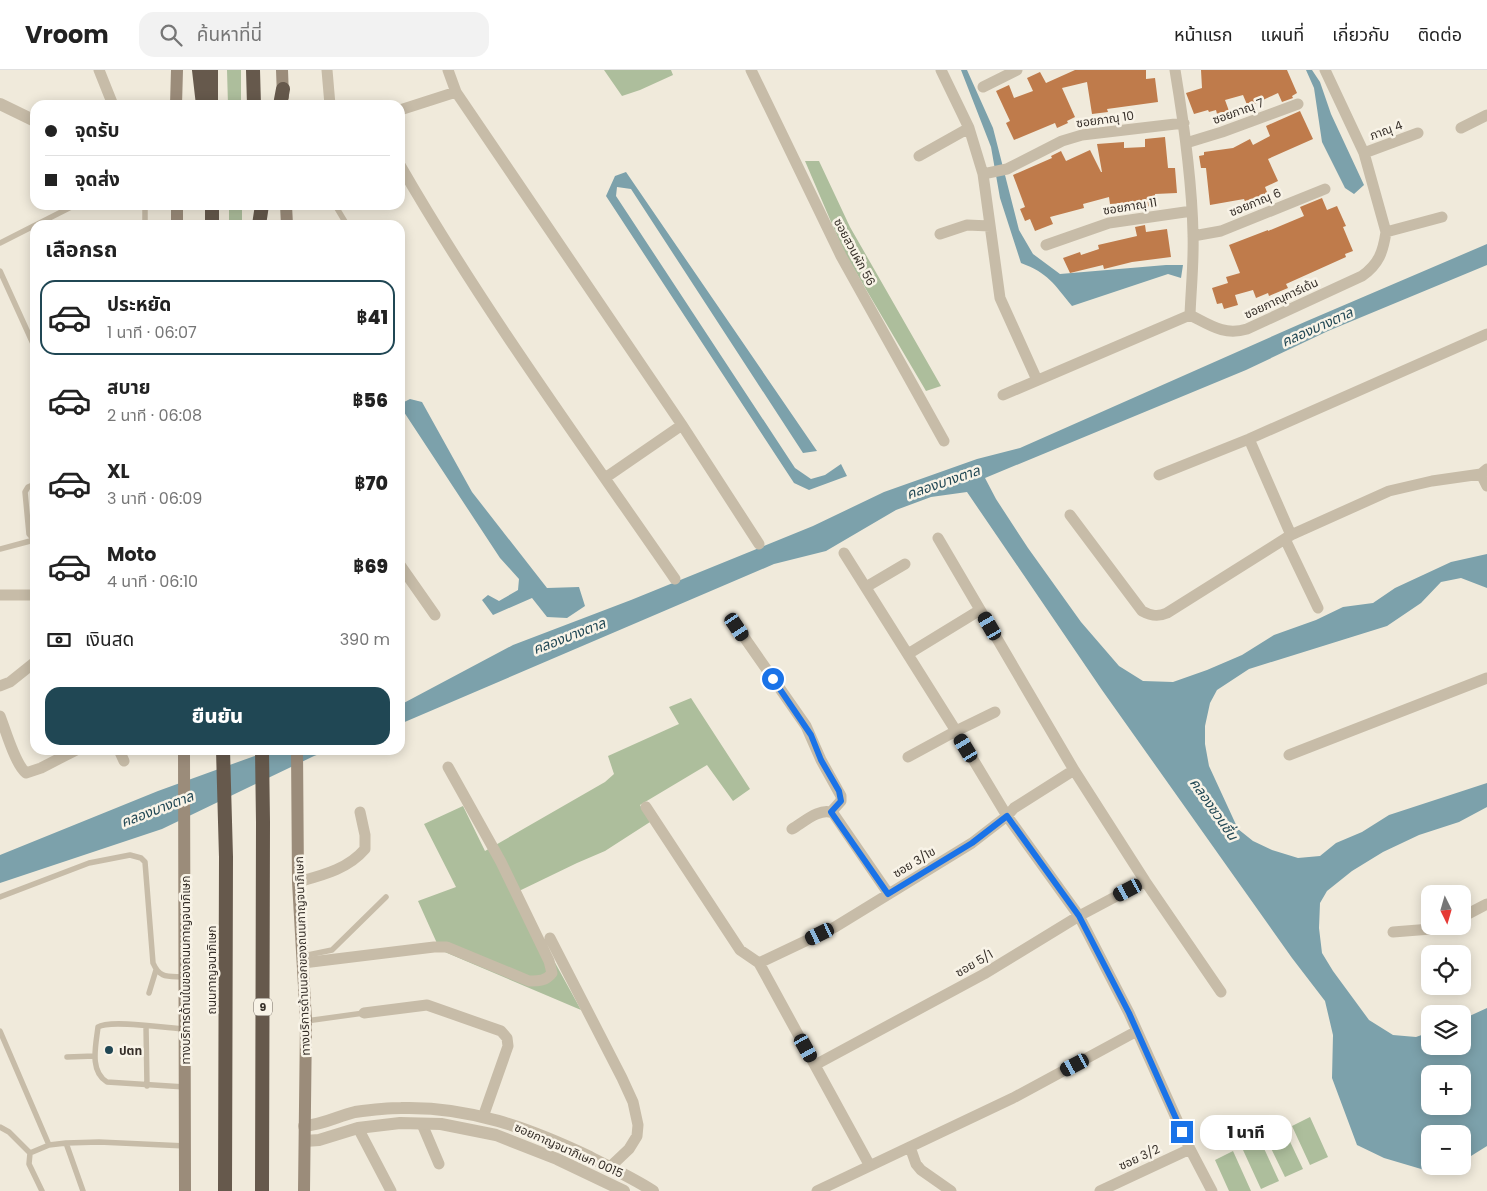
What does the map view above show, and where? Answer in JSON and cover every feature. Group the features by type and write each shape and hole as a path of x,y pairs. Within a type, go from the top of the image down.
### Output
{"highway":[{"path":"199,70 202,100"},
{"path":"211,70 211,100"},
{"path":"254,70 254,100"},
{"path":"282,100 283,89"},
{"name":"ถนนกาญจนาภิเษก","path":"223,755 226,857 225,1191"},
{"name":"9","path":"262,755 262,1191"}],"main road":[{"path":"174,100 177,70"},
{"path":"282,70 283,89"},
{"name":"ทางบริการด้านในของถนนกาญจนาภิเษก","path":"184,755 185,1191"},
{"name":"ทางบริการด้านนอกของถนนกาญจนาภิเษก","path":"297,755 298,882 306,1021 304,1191"}],"street":[{"path":"99,70 111,100"},
{"path":"327,70 330,100"},
{"path":"448,70 456,92 682,425 759,544"},
{"name":"ซอยสวนผัก 56","path":"751,70 841,256 944,441"},
{"path":"941,70 988,173 990,226 1000,298 1037,380"},
{"path":"984,87 1017,70"},
{"path":"1003,395 1190,315 1192,211 1184,122 1175,70"},
{"name":"ซอยภาณุการ์เด้น","path":"1190,315 1223,331 1235,332 1247,329 1362,276 1373,268 1379,259 1386,232 1364,153 1329,71"},
{"path":"405,108 456,92"},
{"name":"ซอยภาณุ 7","path":"1186,143 1298,104"},
{"path":"2,108 30,119"},
{"path":"1461,128 1487,115"},
{"name":"ซอยภาณุ 10","path":"988,173 1007,169 1062,141 1082,135 1184,122"},
{"path":"919,156 969,128"},
{"name":"ภาณุ 4","path":"1364,153 1418,133"},
{"path":"405,174 484,300 676,579"},
{"name":"ซอยภาณุ 6","path":"1193,236 1221,231 1325,189"},
{"name":"ซอยภาณุ 11","path":"1046,245 1108,223 1192,211"},
{"path":"1386,232 1442,217"},
{"path":"940,234 967,225 990,226"},
{"path":"1159,475 1249,439 1487,334"},
{"path":"605,478 682,425"},
{"path":"1249,439 1318,608"},
{"path":"1070,515 1142,611 1155,616 1161,616 1288,537 1390,491 1484,471 1487,486"},
{"path":"938,538 1074,770 1145,881 1221,992"},
{"path":"844,553 1007,816 1079,916 1137,1031 1190,1149 1212,1191"},
{"path":"866,587 905,564"},
{"path":"405,572 435,615"},
{"path":"0,595 30,594"},
{"path":"908,654 980,610"},
{"path":"737,627 811,735 821,760 841,796 841,801 831,812"},
{"path":"0,686 16,678 30,666"},
{"path":"1289,755 1487,678"},
{"path":"908,757 995,712"},
{"path":"0,716 18,762 26,773 41,768 66,755"},
{"path":"121,755 124,761"},
{"path":"303,960 434,946 447,948 529,981 540,981 548,978 552,973 549,960 501,862 448,767"},
{"name":"ซอย 3/1ข","path":"760,963 835,927 972,843 1007,816 1014,808 1074,770"},
{"path":"646,807 740,950 760,963 870,1166"},
{"path":"792,829 822,811 831,812 888,894"},
{"path":"298,882 341,868 360,855 365,849 365,835 360,812"},
{"name":"ซอย 5/1","path":"815,1065 984,974 1079,916 1145,881"},
{"path":"1471,912 1487,904"},
{"path":"1393,932 1421,930"},
{"path":"550,938 633,1102 638,1125 636,1136 629,1149 610,1167"},
{"path":"364,1013 427,1005 501,1031 507,1038 508,1046 483,1116 480,1132"},
{"path":"817,1191 1014,1098 1137,1031"},
{"name":"ซอยกาญจนาภิเษก 0015","path":"304,1126 317,1125 355,1112 400,1108 443,1108 500,1120 518,1127 610,1167 653,1191"},
{"name":"ซอยกาญจนาภิเษก 0015","path":"305,1141 319,1140 358,1128 400,1123 441,1124 496,1135 557,1159 624,1191"},
{"path":"422,1124 438,1164"},
{"path":"512,1141 518,1127"},
{"path":"358,1128 391,1191"},
{"path":"910,1147 916,1164 921,1170 951,1191"},
{"name":"ซอย 3/2","path":"1100,1191 1190,1149"}],"lane":[{"path":"45,220 64,210"},
{"path":"0,243 30,228"},
{"path":"0,271 30,337"},
{"path":"30,486 25,492 30,535"},
{"path":"0,549 30,542"},
{"path":"0,898 89,863 130,855 141,858 145,862 153,963 156,970 162,976 184,976"},
{"path":"303,960 332,950 386,898"},
{"path":"149,993 156,970"},
{"path":"306,1021 364,1013"},
{"path":"184,1030 102,1024 98,1027 95,1056 97,1072 100,1078 107,1082 185,1087"},
{"path":"146,1026 147,1086"},
{"path":"0,1031 49,1145"},
{"path":"67,1058 95,1056"},
{"path":"0,1128 9,1132 30,1153"},
{"path":"30,1153 49,1145 66,1143 99,1142 186,1146"},
{"path":"66,1143 83,1191"},
{"path":"30,1153 29,1164 42,1191"}],"green space":[{"path":"227,70 241,70 241,100 228,100"},
{"path":"604,70 671,70 673,75 622,96"},
{"path":"805,161 819,161 850,227 941,386 926,391 844,252"},
{"path":"229,210 242,210 242,220 229,220"},
{"path":"691,698 750,789 733,801 707,765 640,805 650,822 605,851 519,891 542,939 581,1010 440,950 418,901 456,887 424,824 463,806 485,851 605,782 614,774 608,756 679,724 669,707"},
{"path":"1310,1117 1328,1157 1310,1165 1292,1126"},
{"path":"1284,1129 1303,1169 1285,1177 1266,1138"},
{"path":"1261,1142 1279,1181 1261,1189 1243,1150"},
{"path":"1233,1151 1251,1191 1229,1191 1215,1160"}],"water":[{"path":"961,70 967,70 993,128 1019,230 1033,254 1060,274 1183,265 1181,278 1168,274 1072,306 1044,275 1021,263 1000,198 991,147"},
{"path":"1306,70 1312,70 1320,82 1331,114 1364,185 1354,194 1345,188 1322,142 1314,88"},
{"path":"626,172 817,451 803,453 631,189 617,187 616,196 795,468 811,479 825,475 841,464 847,476 809,490 794,483 606,196 615,176"},
{"path":"1487,244 1487,265 1328,331 1246,370 985,478 996,499 1028,548 1081,622 1119,666 1143,681 1173,682 1207,670 1242,655 1274,635 1316,620 1343,607 1373,603 1395,588 1451,562 1487,554 1487,588 1461,578 1441,582 1421,603 1387,626 1249,669 1217,690 1210,703 1205,726 1205,744 1209,766 1238,829 1253,841 1272,850 1298,858 1320,856 1336,843 1362,832 1389,815 1487,783 1487,807 1459,822 1419,835 1383,852 1352,871 1327,891 1320,903 1319,928 1322,953 1369,1020 1393,1035 1416,1037 1421,1035 1421,1055 1471,1055 1471,1015 1487,1008 1487,1146 1471,1156 1471,1125 1421,1125 1421,1169 1384,1158 1357,1145 1332,1078 1333,1035 1325,1001 1292,958 1102,690 967,492 931,497 896,510 826,551 774,564 405,722 405,702 513,645 631,600 813,526 884,492 977,459 1020,448"},
{"path":"410,399 422,402 472,492 547,588 579,587 585,606 567,618 547,617 532,598 493,615 482,600 488,595 499,601 518,590 519,579 500,558 405,414 405,402"},
{"name":"คลองบางตาล","path":"257,755 317,755 162,829 0,883 0,855 158,791"}],"building":[{"path":"1075,70 1146,70 1146,79 1155,78 1158,102 1107,109 1108,112 1092,114 1087,82 1062,88 1075,117 1057,128 1055,123 1014,140 1006,123 1010,121 996,91 1009,85 1014,98 1033,91 1027,78 1040,72 1046,83"},
{"path":"1201,70 1287,70 1297,93 1292,96 1293,98 1282,102 1278,93 1248,107 1243,95 1225,100 1229,111 1217,114 1216,110 1209,112 1208,110 1194,114 1186,93 1202,88"},
{"path":"1300,111 1313,139 1268,159 1278,181 1265,187 1270,200 1248,209 1244,199 1210,205 1206,168 1201,168 1199,156 1204,155 1204,152 1233,148 1250,139 1253,145 1270,136 1266,126"},
{"path":"1165,137 1168,168 1175,168 1177,193 1155,194 1156,206 1138,207 1138,202 1110,204 1109,197 1083,204 1084,208 1050,217 1053,224 1035,231 1030,219 1025,221 1020,209 1025,207 1013,175 1052,158 1051,156 1061,151 1066,161 1090,150 1102,172 1097,144 1124,142 1124,148 1145,147 1145,139"},
{"path":"1322,198 1327,210 1337,206 1346,226 1343,227 1353,251 1345,254 1346,257 1286,284 1288,288 1269,296 1268,293 1256,298 1253,290 1235,295 1238,305 1224,309 1222,303 1217,304 1212,288 1228,283 1226,277 1240,273 1229,245 1304,216 1300,207"},
{"path":"1145,225 1146,232 1167,229 1171,257 1132,262 1104,269 1103,265 1070,273 1063,258 1080,252 1081,255 1099,249 1098,245 1137,236 1135,227"}],"place":[{"name":"ปตท","path":"109,1050"}],"route":[{"path":"773,679 806,726 821,760 839,791 841,801 831,812 888,894 972,843 1007,816 1079,916 1129,1013 1182,1132"}],"water label":[{"name":"คลองชวนชื่น","path":"1214,809"}]}
